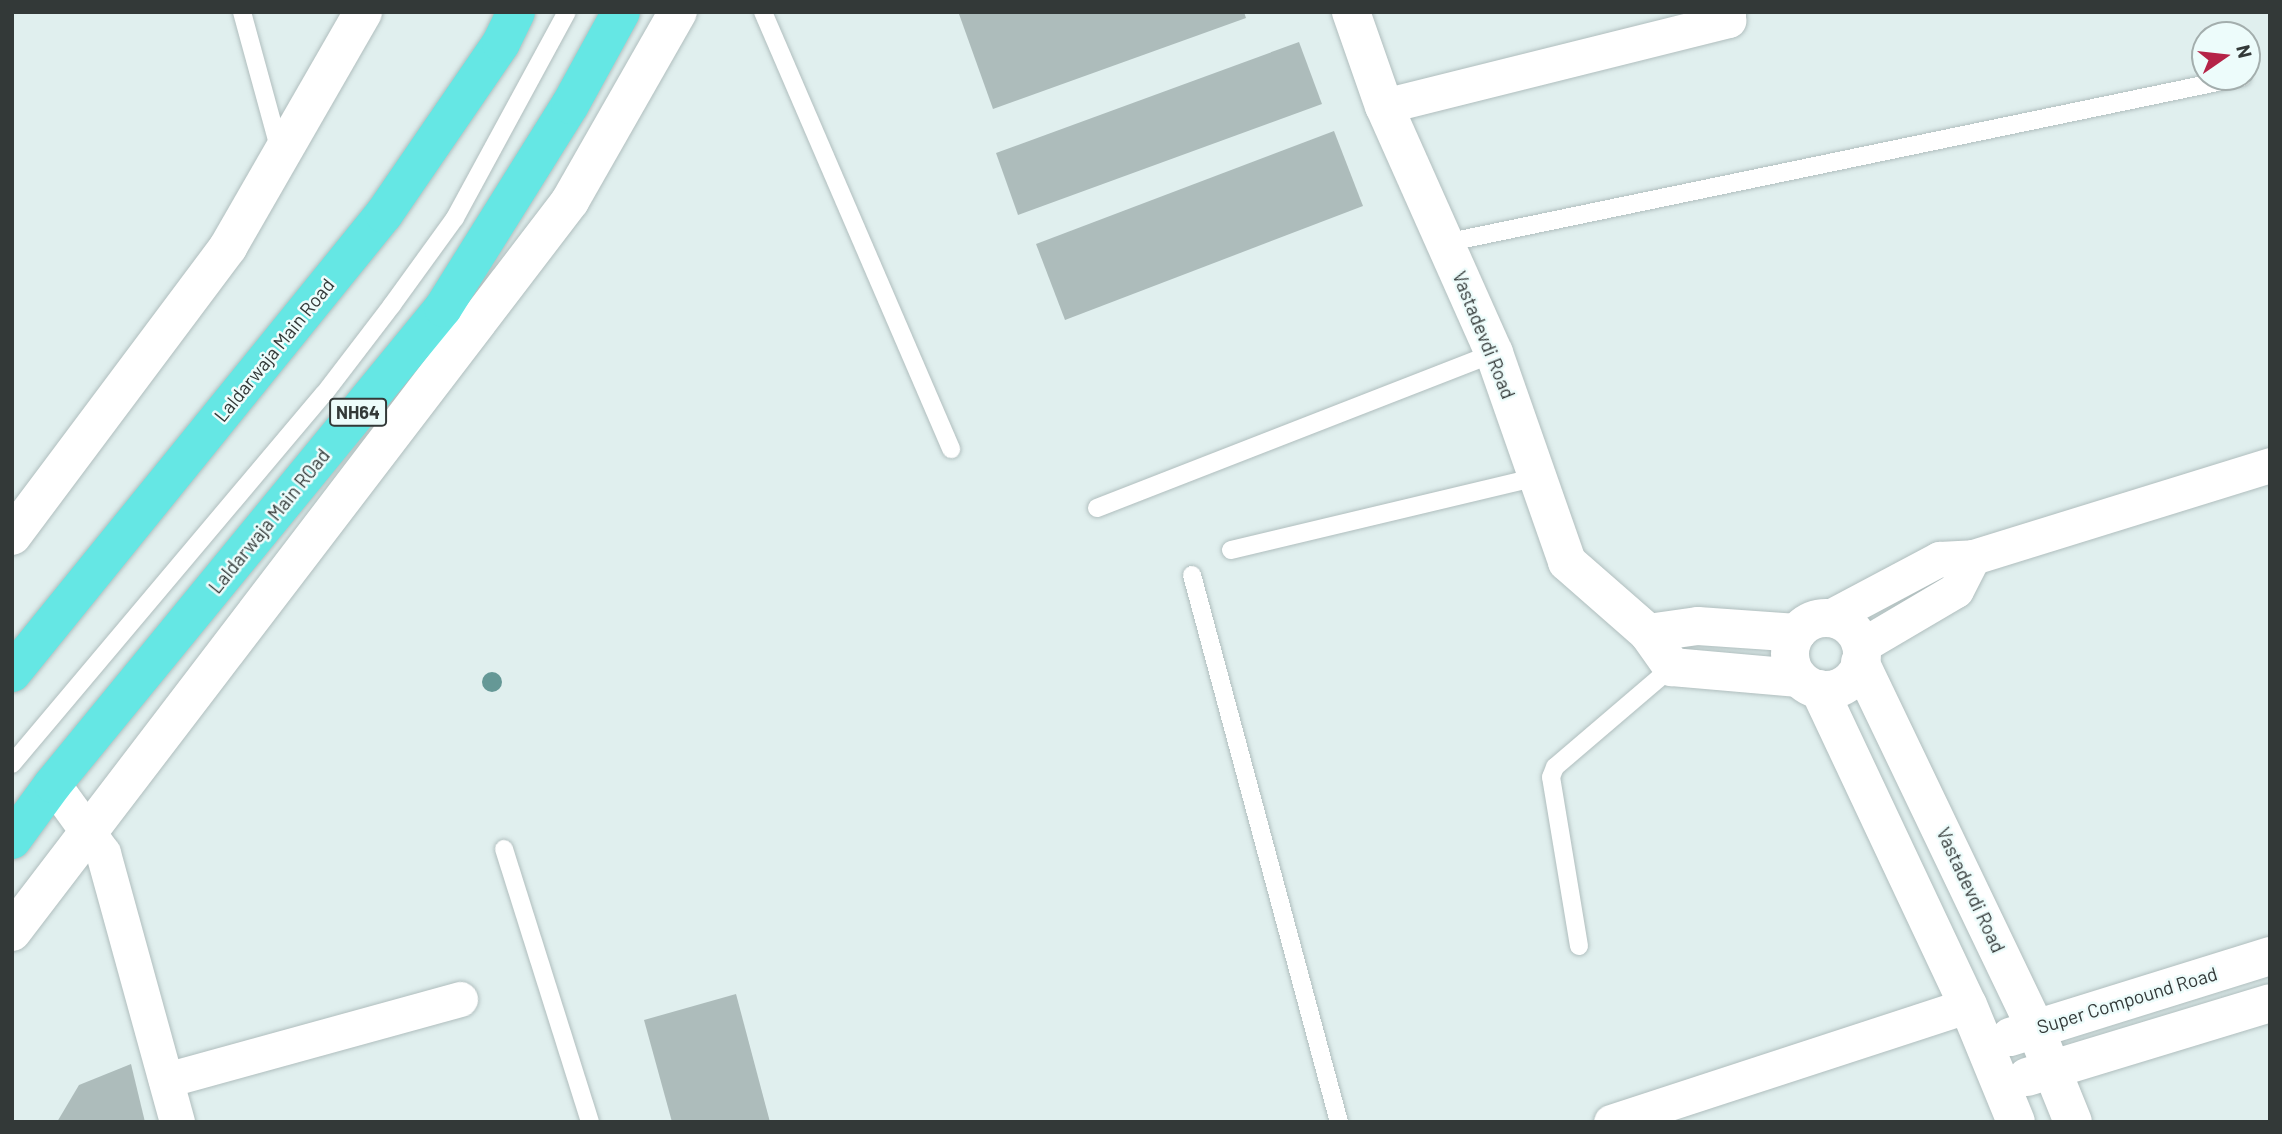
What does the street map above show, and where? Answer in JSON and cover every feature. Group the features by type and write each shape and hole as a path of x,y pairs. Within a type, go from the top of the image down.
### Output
{"highway":[{"name":"Laldarwaja Main Road","path":"12,674 384,214 501,43 516,12"},
{"name":"Laldarwaja Main ROad","path":"12,840 53,783 443,308 570,105 621,12"}],"street":[{"path":"12,536 228,247 363,12"},
{"path":"12,932 570,201 678,12"},
{"name":"Vastadevdi Road","path":"1351,12 1384,106 1494,354 1567,562 1648,634 1672,667"},
{"path":"1384,106 1728,20 1728,12"},
{"path":"2016,1122 1968,1005 1809,683 1790,655 1812,625 1939,559 1973,557 2270,465"},
{"path":"1672,667 1843,686 1861,654 1956,590 1973,557"},
{"path":"1648,634 1698,625 1849,626 1861,654"},
{"name":"Vastadevdi Road","path":"1861,654 2035,1028 2073,1122"},
{"path":"53,783 103,853 177,1122"},
{"name":"Super Compound Road","path":"1985,1046 2035,1028 2270,957"},
{"path":"166,1080 460,999"},
{"path":"2000,1086 2270,1003"},
{"path":"1611,1122 1968,1005"}],"lane":[{"path":"242,12 281,155"},
{"path":"12,764 324,394 392,305 455,218 567,12"},
{"path":"763,12 951,449"},
{"path":"1445,243 2191,88"},
{"path":"1097,508 1494,354"},
{"path":"1231,551 1537,477"},
{"path":"1192,575 1339,1122"},
{"path":"1579,946 1551,777 1555,767 1672,667"},
{"path":"503,849 590,1122"}],"building":[{"path":"1244,12 1246,18 993,109 959,14"},
{"path":"1299,42 1322,104 1018,215 996,153"},
{"path":"1334,131 1363,206 1065,320 1036,244"},
{"path":"736,994 770,1122 672,1122 644,1020"},
{"path":"131,1064 145,1122 57,1122 79,1085"}]}
